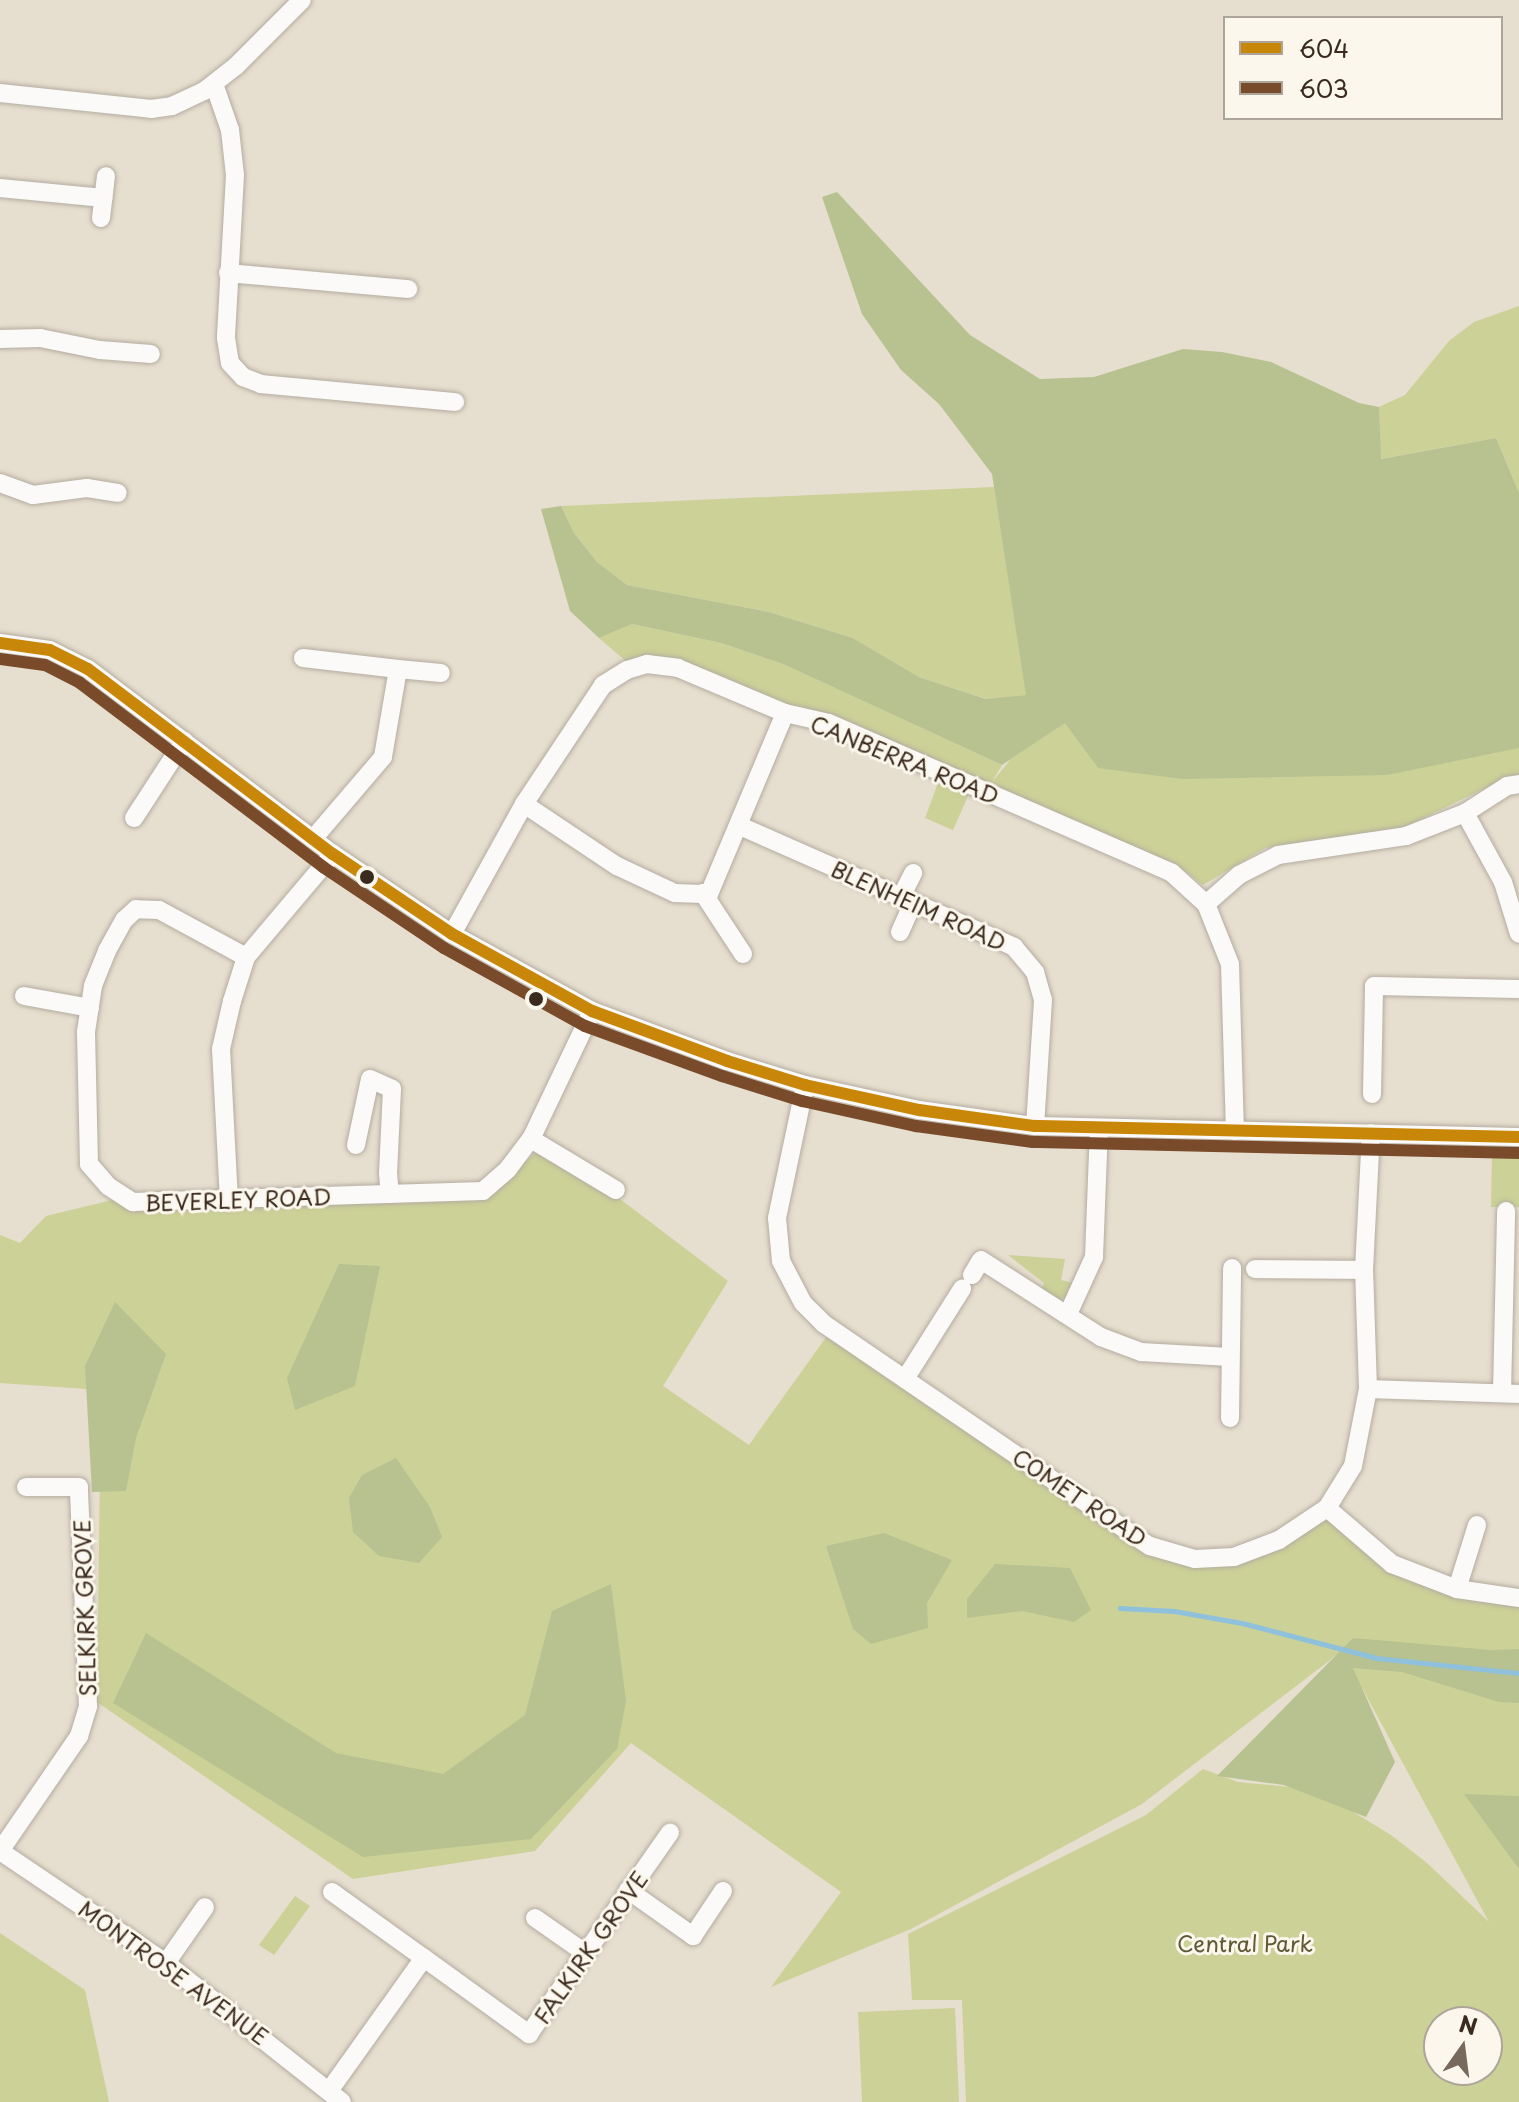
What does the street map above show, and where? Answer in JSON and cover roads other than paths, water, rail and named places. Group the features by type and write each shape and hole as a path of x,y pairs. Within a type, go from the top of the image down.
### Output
{"street":[{"path":"0,93 151,109 181,104 214,84 302,0"},
{"path":"214,84 230,130 235,175 228,273 227,353 230,363 243,377 261,384 455,402"},
{"path":"101,218 106,176"},
{"path":"0,188 104,198"},
{"path":"228,273 408,289"},
{"path":"0,339 40,338 100,350 151,354"},
{"path":"0,483 33,495 87,488 118,493"},
{"path":"0,643 37,647 88,669 333,854 452,934 592,1011 674,1044 805,1085 919,1110 1035,1126 1519,1137"},
{"path":"303,658 441,673"},
{"name":"CANBERRA ROAD","path":"452,934 524,804 603,685 627,670 647,664 678,668 785,713 829,723 1165,880 1206,904 1230,964 1235,1131"},
{"path":"313,839 383,757 398,669"},
{"path":"524,804 617,866 675,893 709,894 785,713"},
{"path":"134,818 184,741"},
{"path":"1206,904 1239,875 1278,855 1406,836 1465,813 1507,786 1519,784"},
{"path":"1465,813 1503,882 1519,934"},
{"name":"BLENHEIM ROAD","path":"740,826 1014,947 1035,972 1043,1000 1035,1126"},
{"path":"229,1201 221,1049 246,957 333,854"},
{"path":"900,932 913,873"},
{"path":"703,893 743,954"},
{"name":"BEVERLEY ROAD","path":"246,957 159,910 136,909 124,920 107,951 93,986 86,1032 89,1164 108,1186 133,1202 483,1191 508,1169 531,1139 592,1011"},
{"path":"1372,1094 1374,986 1519,989"},
{"path":"24,996 90,1008"},
{"path":"356,1145 370,1079 392,1089 390,1194"},
{"name":"COMET ROAD","path":"805,1085 777,1218 781,1261 803,1303 824,1324 1150,1546 1195,1559 1234,1557 1279,1540 1327,1508 1353,1466 1368,1389 1364,1270 1371,1133"},
{"path":"1068,1314 1094,1257 1099,1129"},
{"path":"531,1139 616,1190"},
{"path":"1368,1389 1511,1394 1506,1211"},
{"path":"905,1379 981,1260 1101,1337 1141,1352 1230,1357"},
{"path":"1230,1418 1232,1268"},
{"path":"1255,1269 1364,1270"},
{"name":"SELKIRK GROVE","path":"0,1851 79,1736 88,1706 79,1487 26,1487"},
{"path":"1327,1508 1392,1564 1457,1589 1519,1598"},
{"path":"1457,1589 1477,1525"},
{"name":"FALKIRK GROVE","path":"332,1892 529,2034 670,1833"},
{"name":"MONTROSE AVENUE","path":"0,1851 166,1963 336,2096"},
{"path":"628,1890 693,1936 723,1891"},
{"path":"166,1963 205,1907"},
{"path":"535,1918 585,1953"},
{"path":"336,2096 424,1958"}],"waterway":[{"path":"1120,1608 1174,1611 1242,1623 1376,1658 1519,1673"}],"park label":[{"name":"Central Park","path":"1245,1943"}]}
